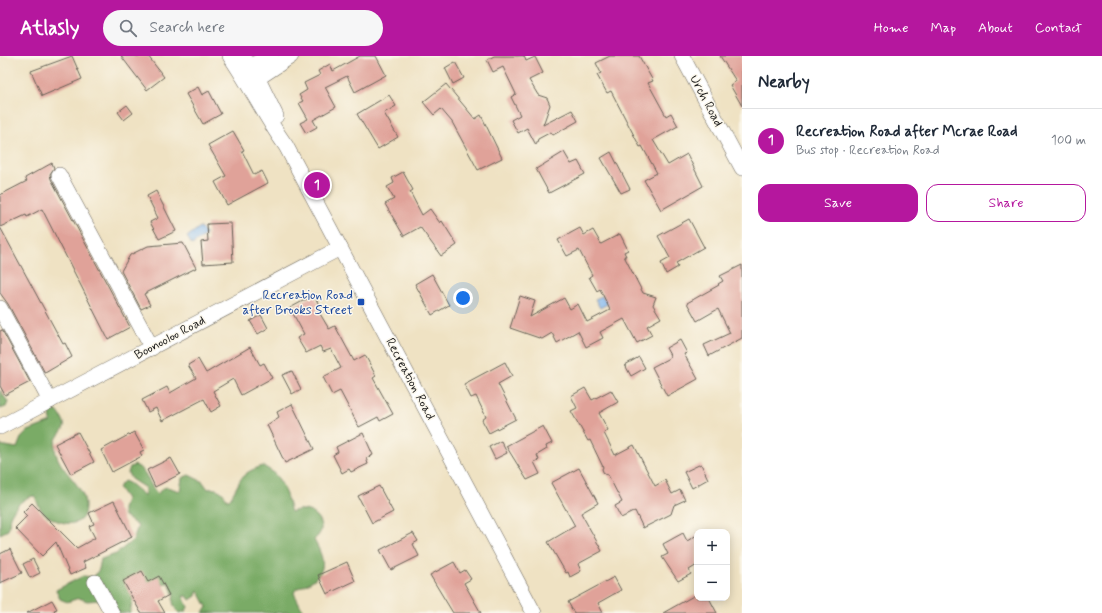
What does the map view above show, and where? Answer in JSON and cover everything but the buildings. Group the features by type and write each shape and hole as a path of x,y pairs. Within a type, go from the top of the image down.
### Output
{"street":[{"name":"Recreation Road","path":"230,56 245,64 268,121 286,146 534,613"},
{"path":"245,64 271,56"},
{"path":"253,82 291,56"},
{"name":"Urch Road","path":"682,56 742,168"},
{"path":"59,175 152,348"},
{"name":"Boonooloo Road","path":"0,427 340,248"},
{"path":"0,308 50,401"},
{"path":"94,582 112,613"}],"green space":[{"path":"0,390 8,402 6,407 0,409"},
{"path":"53,411 57,411 64,423 62,431 57,437 55,448 57,456 61,464 81,491 85,507 84,515 75,523 55,520 43,512 39,507 35,496 31,496 17,506 10,517 8,530 0,534 0,445 17,448 21,438 28,431 51,422 50,414"},
{"path":"135,465 143,470 158,494 161,489 167,487 180,491 182,478 189,475 203,482 208,489 221,491 228,501 241,479 248,472 263,466 270,470 282,485 291,512 307,510 316,516 321,526 319,535 314,540 322,557 322,570 313,580 296,589 294,593 304,613 289,613 286,611 285,613 203,613 207,607 198,590 196,596 190,600 187,596 183,596 188,607 186,611 179,613 174,605 174,596 169,583 153,584 144,580 134,592 130,613 116,613 100,600 87,601 79,598 67,602 60,599 56,590 83,576 94,577 99,569 101,559 116,554 133,540 138,526 123,515 126,499 118,487 124,481 129,483 145,496 145,488 131,479 128,473 130,467"}],"water":[{"path":"200,227 206,234 192,245 187,237"},
{"path":"615,293 618,298 600,308 595,299 602,296 604,299"}],"place":[{"name":"Recreation Road after Mcrae Road","path":"317,185"},
{"name":"Recreation Road after Brooks Street","path":"361,302"}]}
